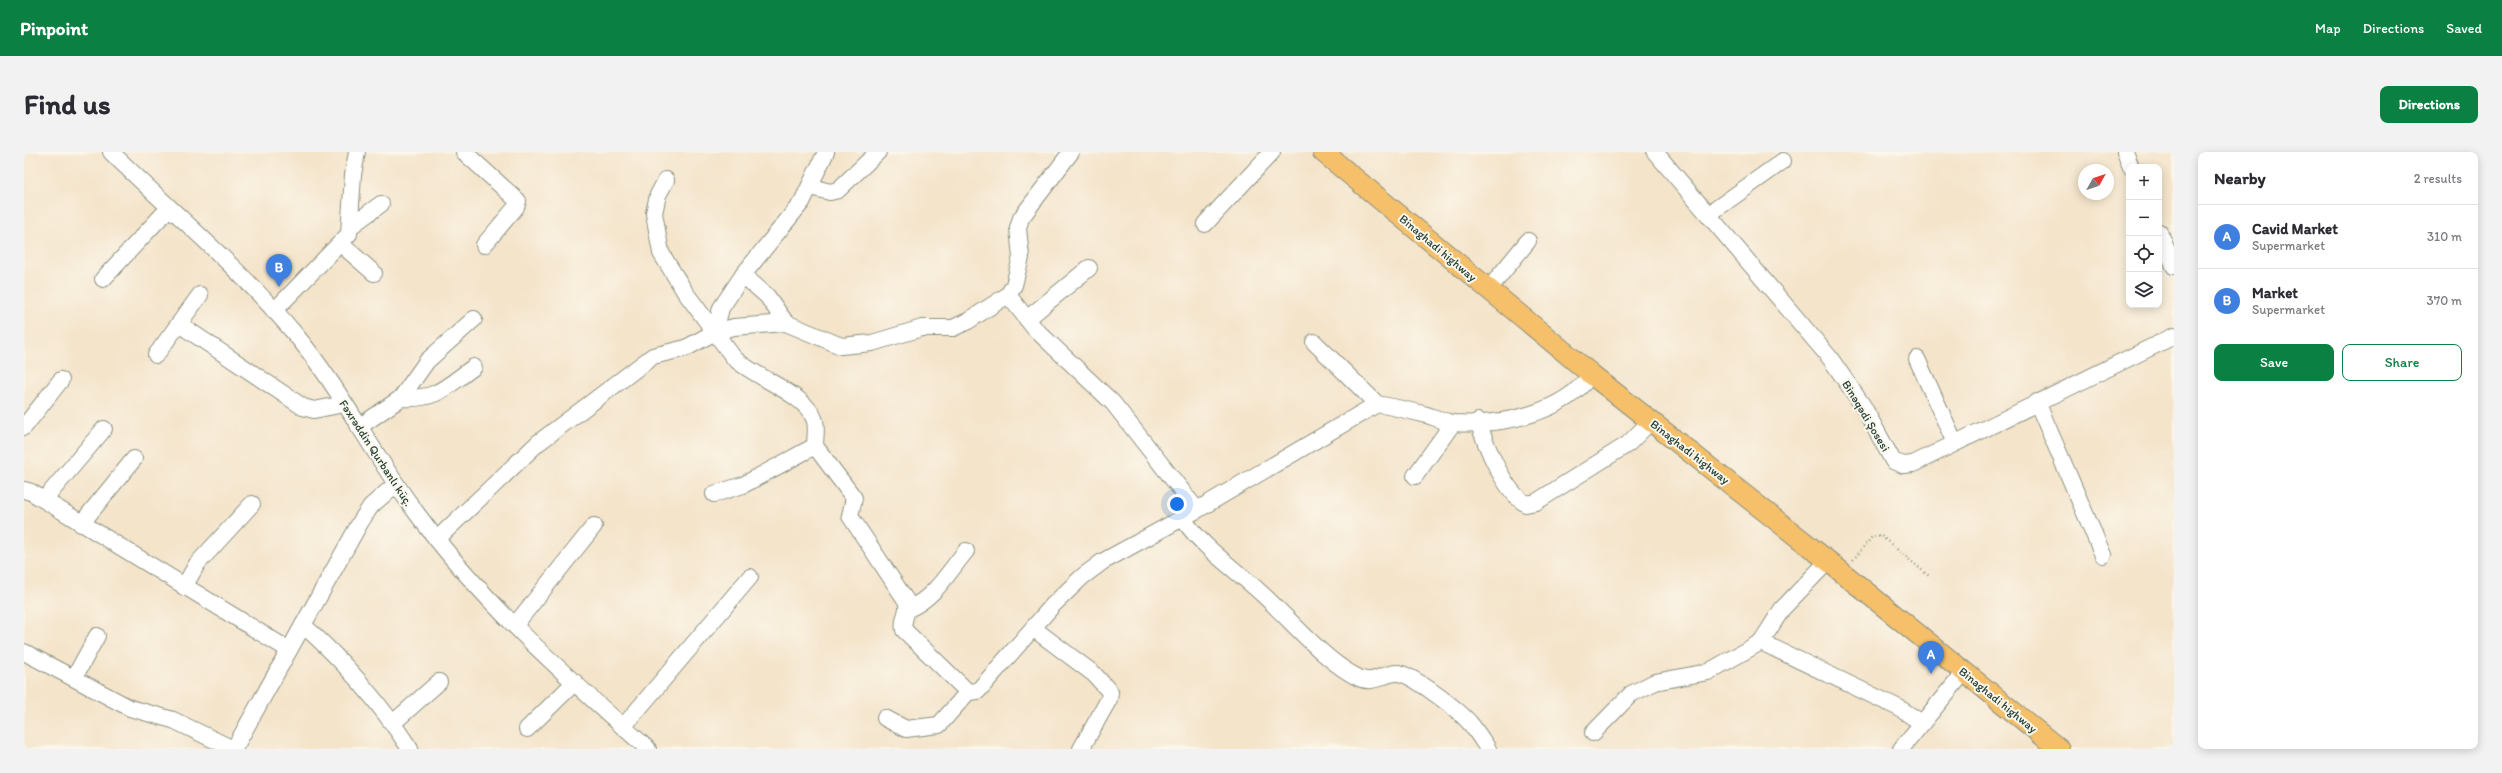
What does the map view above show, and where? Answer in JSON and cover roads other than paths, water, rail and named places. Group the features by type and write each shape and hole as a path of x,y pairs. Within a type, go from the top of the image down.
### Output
{"main road":[{"name":"Binaghadi highway","path":"1322,152 1591,374 1835,567 2059,749"}],"street":[{"name":"Fəxrəddin Qurbanlı küç.","path":"111,152 274,311 321,367 396,484 437,540 515,625 648,749"},
{"path":"274,311 342,245 350,234 353,175 357,152"},
{"path":"464,152 518,201 516,207 484,245"},
{"path":"715,332 721,308 743,275 802,202 811,187 826,152"},
{"path":"811,187 830,192 838,190 878,152"},
{"path":"437,540 538,443 653,356 664,351 686,348 715,332 734,326 786,323 841,346 872,343 907,331 953,328 1008,295 1019,274 1021,257 1018,228 1021,218 1071,152"},
{"path":"1205,224 1272,152"},
{"name":"Binəqədi Şosesi","path":"1655,152 1830,358 1863,406 1893,461 1903,465 1913,464 2174,336"},
{"path":"2125,152 2130,164"},
{"path":"1709,214 1783,161"},
{"path":"666,180 658,195 654,213 661,252 670,269 734,358 746,370 794,396 809,410 816,427 815,446 820,455 853,493 855,502 850,516 902,593 908,609 902,623 904,630 968,692"},
{"path":"351,226 382,204"},
{"path":"103,280 169,208"},
{"path":"2166,239 2174,266"},
{"path":"1488,290 1528,241"},
{"path":"342,245 374,273"},
{"path":"1027,319 1089,268"},
{"path":"743,275 767,296 786,323"},
{"path":"1008,295 1048,342 1113,404 1140,436 1197,510"},
{"path":"156,355 200,296"},
{"path":"359,427 400,398 427,361 474,319"},
{"path":"179,324 303,407 314,410 344,404"},
{"path":"1314,342 1377,404 1453,423 1518,419 1535,414 1577,390 1591,374"},
{"path":"1917,359 1955,443"},
{"path":"400,398 420,399 431,397 474,367"},
{"path":"24,428 61,380"},
{"path":"2037,402 2103,555"},
{"path":"885,718 906,729 939,725 968,692 978,691 1034,629 1053,605 1082,577 1102,562 1197,510 1377,404"},
{"path":"1478,421 1493,459 1518,499 1526,504 1536,502 1628,444 1651,421"},
{"path":"1415,476 1453,423"},
{"path":"44,500 104,429"},
{"path":"714,494 743,485 815,446"},
{"path":"81,524 134,459"},
{"path":"24,652 130,708 173,720 233,749 361,521 371,506 396,484"},
{"path":"24,490 44,500 289,650"},
{"path":"184,587 197,564 252,504"},
{"path":"1182,517 1199,540 1260,592 1327,656 1359,678 1368,681 1378,680 1391,673 1398,673 1409,677 1456,708 1470,723 1488,749"},
{"path":"515,625 594,526"},
{"path":"908,609 921,604 930,596 966,551"},
{"path":"1593,733 1630,694 1660,681 1708,672 1760,642 1782,609 1835,567"},
{"path":"623,727 750,577"},
{"path":"303,625 332,651 393,723 410,749"},
{"path":"1034,629 1094,674 1110,692 1109,699 1081,749"},
{"path":"74,678 97,636"},
{"path":"1760,642 1899,708 1922,723"},
{"path":"1901,749 1964,672"},
{"path":"393,723 439,682"},
{"path":"527,730 575,682"}],"place":[{"name":"Market","path":"279,287"},
{"name":"Cavid Market","path":"1931,674"}]}
